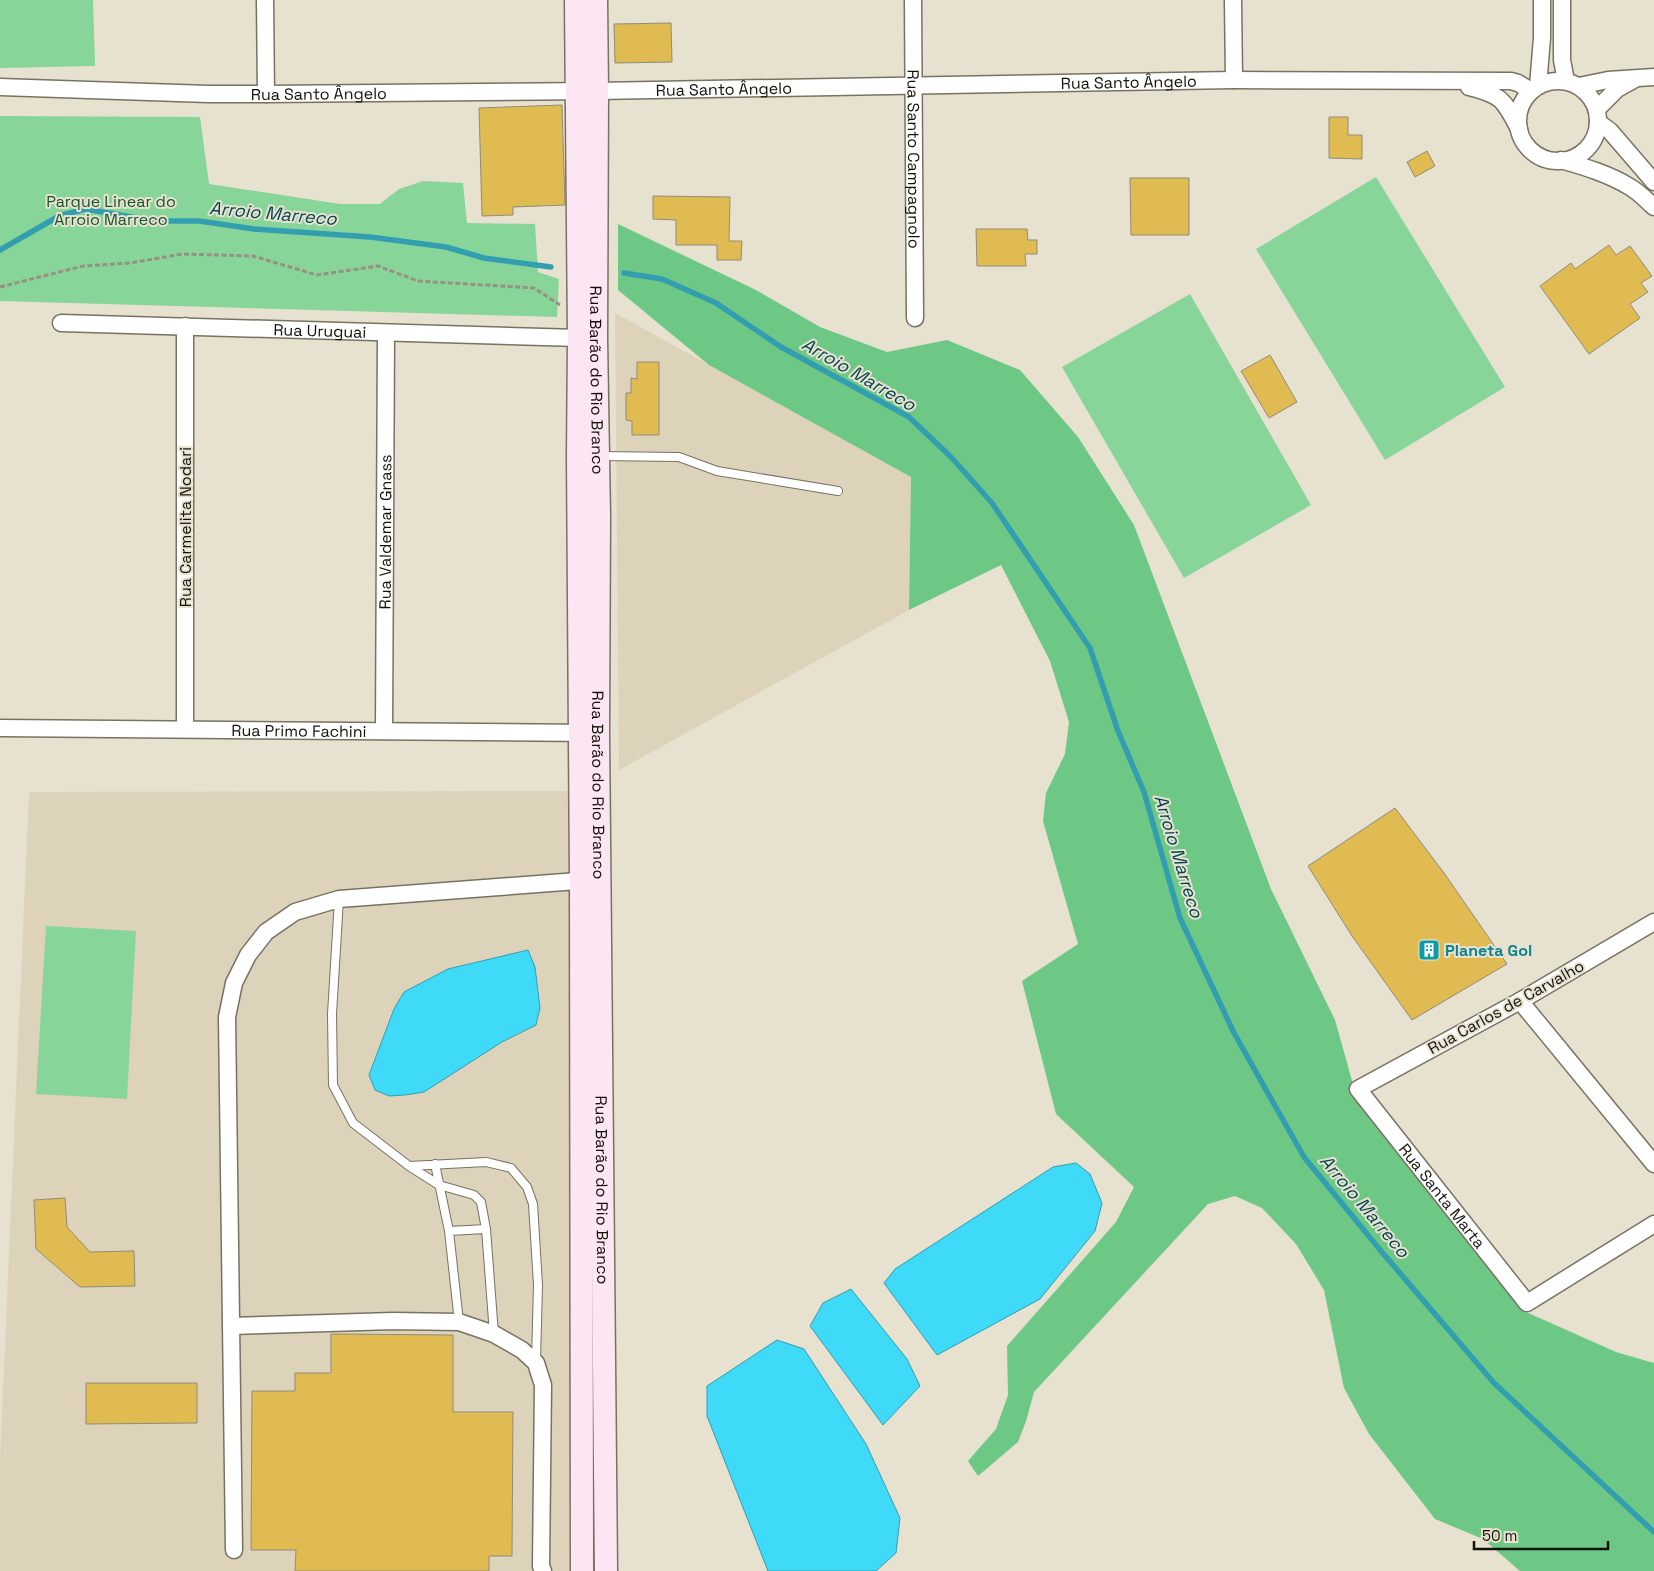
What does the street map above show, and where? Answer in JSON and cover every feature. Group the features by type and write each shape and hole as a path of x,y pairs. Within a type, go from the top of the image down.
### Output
{"main road":[{"name":"Rua Barão do Rio Branco","path":"576,0 587,91"},
{"name":"Rua Barão do Rio Branco","path":"588,456 579,338 587,210 587,91 596,0"},
{"name":"Rua Barão do Rio Branco","path":"587,210 596,338 588,456 590,880 604,1349 606,1571"},
{"name":"Rua Barão do Rio Branco","path":"582,1571 582,1350 590,880"},
{"path":"582,1350 604,1349"}],"street":[{"path":"265,0 266,94"},
{"name":"Rua Santo Campagnolo","path":"913,0 915,318"},
{"path":"1233,0 1234,80"},
{"path":"1535,89 1542,38 1542,0"},
{"path":"1562,0 1562,60 1573,84 1590,96 1598,116 1654,182"},
{"path":"1519,130 1519,116 1523,102 1535,89 1551,81 1573,84 1647,77"},
{"path":"1447,81 1485,90 1501,98 1523,140 1530,149 1539,156 1550,160 1562,160 1573,158 1591,144 1596,134 1598,116 1616,89 1647,77"},
{"name":"Rua Santo Ângelo","path":"0,88 266,94 587,91 1234,80 1447,81"},
{"path":"1447,81 1511,81 1535,89"},
{"path":"1562,160 1595,170 1632,188 1654,207"},
{"name":"Rua Uruguai","path":"60,322 579,338"},
{"name":"Rua Carmelita Nodari","path":"184,729 185,326"},
{"name":"Rua Valdemar Gnass","path":"384,731 386,333"},
{"name":"Rua Primo Fachini","path":"0,728 589,733"},
{"path":"234,1550 227,1017 234,983 248,955 266,932 295,912 339,899 590,880"},
{"name":"Rua Carlos de Carvalho","path":"1358,1090 1520,1001 1654,922"},
{"path":"1520,1001 1654,1164"},
{"name":"Rua Santa Marta","path":"1358,1090 1527,1303 1654,1224"},
{"path":"231,1326 393,1321 459,1322 494,1334 522,1350 536,1363 543,1385 541,1566 543,1571"}],"lane":[{"path":"588,456 679,457 717,471 838,491"},
{"path":"339,899 332,1014 334,1085 353,1123 409,1166 439,1185 474,1195 481,1202 486,1229 494,1334"},
{"path":"409,1166 486,1162 511,1168 527,1187 533,1204 538,1285 536,1363"},
{"path":"435,1164 449,1231 459,1322"},
{"path":"449,1231 486,1229"}],"path":[{"path":"0,288 84,266 130,263 183,254 254,256 318,276 378,266 418,280 534,288 562,307"}],"shaded area":[{"path":"615,313 911,477 909,610 619,770"},
{"path":"575,791 572,1571 0,1571 0,1460 29,792"}],"green space":[{"path":"0,0 93,0 95,66 0,68"},
{"name":"Parque Linear do Arroio Marreco","path":"0,116 200,117 209,184 340,204 380,204 399,189 423,181 463,183 467,223 535,224 538,272 559,279 557,317 0,301"},
{"path":"1376,177 1505,387 1385,460 1256,249"},
{"path":"618,224 756,290 820,327 887,352 947,340 1020,370 1078,437 1134,525 1271,889 1335,1020 1358,1102 1526,1312 1616,1352 1654,1363 1654,1571 1520,1571 1483,1539 1435,1519 1369,1434 1344,1388 1324,1290 1296,1244 1262,1208 1235,1196 1208,1204 1034,1392 1018,1442 978,1476 968,1461 996,1429 1008,1395 1007,1346 1116,1222 1134,1187 1056,1114 1022,981 1078,944 1043,821 1046,793 1065,754 1069,722 1050,661 1001,565 909,610 911,477 709,365 618,290"},
{"path":"1190,294 1311,505 1184,578 1062,367"},
{"path":"46,926 136,931 127,1099 36,1094"}],"water":[{"path":"528,950 535,967 540,1008 536,1025 502,1042 424,1092 389,1096 375,1090 369,1075 394,1009 404,992 448,969"},
{"path":"1076,1163 1090,1174 1102,1203 1095,1231 1040,1299 937,1355 884,1283 895,1269 1053,1167"},
{"path":"851,1289 907,1359 920,1386 883,1425 810,1326 823,1303"},
{"path":"777,1340 804,1349 866,1444 900,1518 896,1553 876,1571 768,1571 707,1416 707,1386"}],"building":[{"path":"671,23 672,62 615,63 614,24"},
{"path":"562,105 565,205 513,207 513,215 482,216 479,108"},
{"path":"1329,117 1348,117 1348,135 1362,135 1362,159 1329,158"},
{"path":"1427,151 1435,166 1415,177 1407,162"},
{"path":"1130,178 1189,178 1189,235 1131,235"},
{"path":"653,196 730,197 729,241 742,241 741,260 717,260 717,245 676,245 676,220 653,219"},
{"path":"976,229 1027,229 1028,240 1037,240 1037,254 1025,254 1026,266 977,266"},
{"path":"1609,245 1616,255 1630,246 1652,276 1641,283 1648,292 1630,304 1640,318 1589,354 1540,286 1571,263 1575,269"},
{"path":"1270,355 1297,402 1269,418 1241,371"},
{"path":"637,362 659,362 659,435 632,435 632,421 626,420 626,393 631,393 631,378 637,379"},
{"path":"1395,808 1444,873 1507,964 1412,1020 1352,936 1308,866"},
{"path":"65,1198 67,1227 90,1252 134,1251 135,1286 80,1287 36,1249 34,1200"},
{"path":"331,1334 453,1335 453,1412 513,1412 512,1556 489,1556 489,1571 295,1571 296,1550 251,1550 252,1391 295,1391 295,1373 331,1373"},
{"path":"86,1383 197,1383 197,1423 86,1424"}],"waterway":[{"name":"Arroio Marreco","path":"0,250 59,216 85,209 155,221 199,221 254,229 370,237 446,247 484,258 551,267"},
{"name":"Arroio Marreco","path":"624,273 662,279 716,303 781,347 909,417 951,457 992,503 1090,648 1118,731 1144,792 1180,918 1234,1033 1304,1157 1381,1251 1494,1383 1654,1532"}],"place":[{"name":"Planeta Gol","path":"1429,950"}]}
